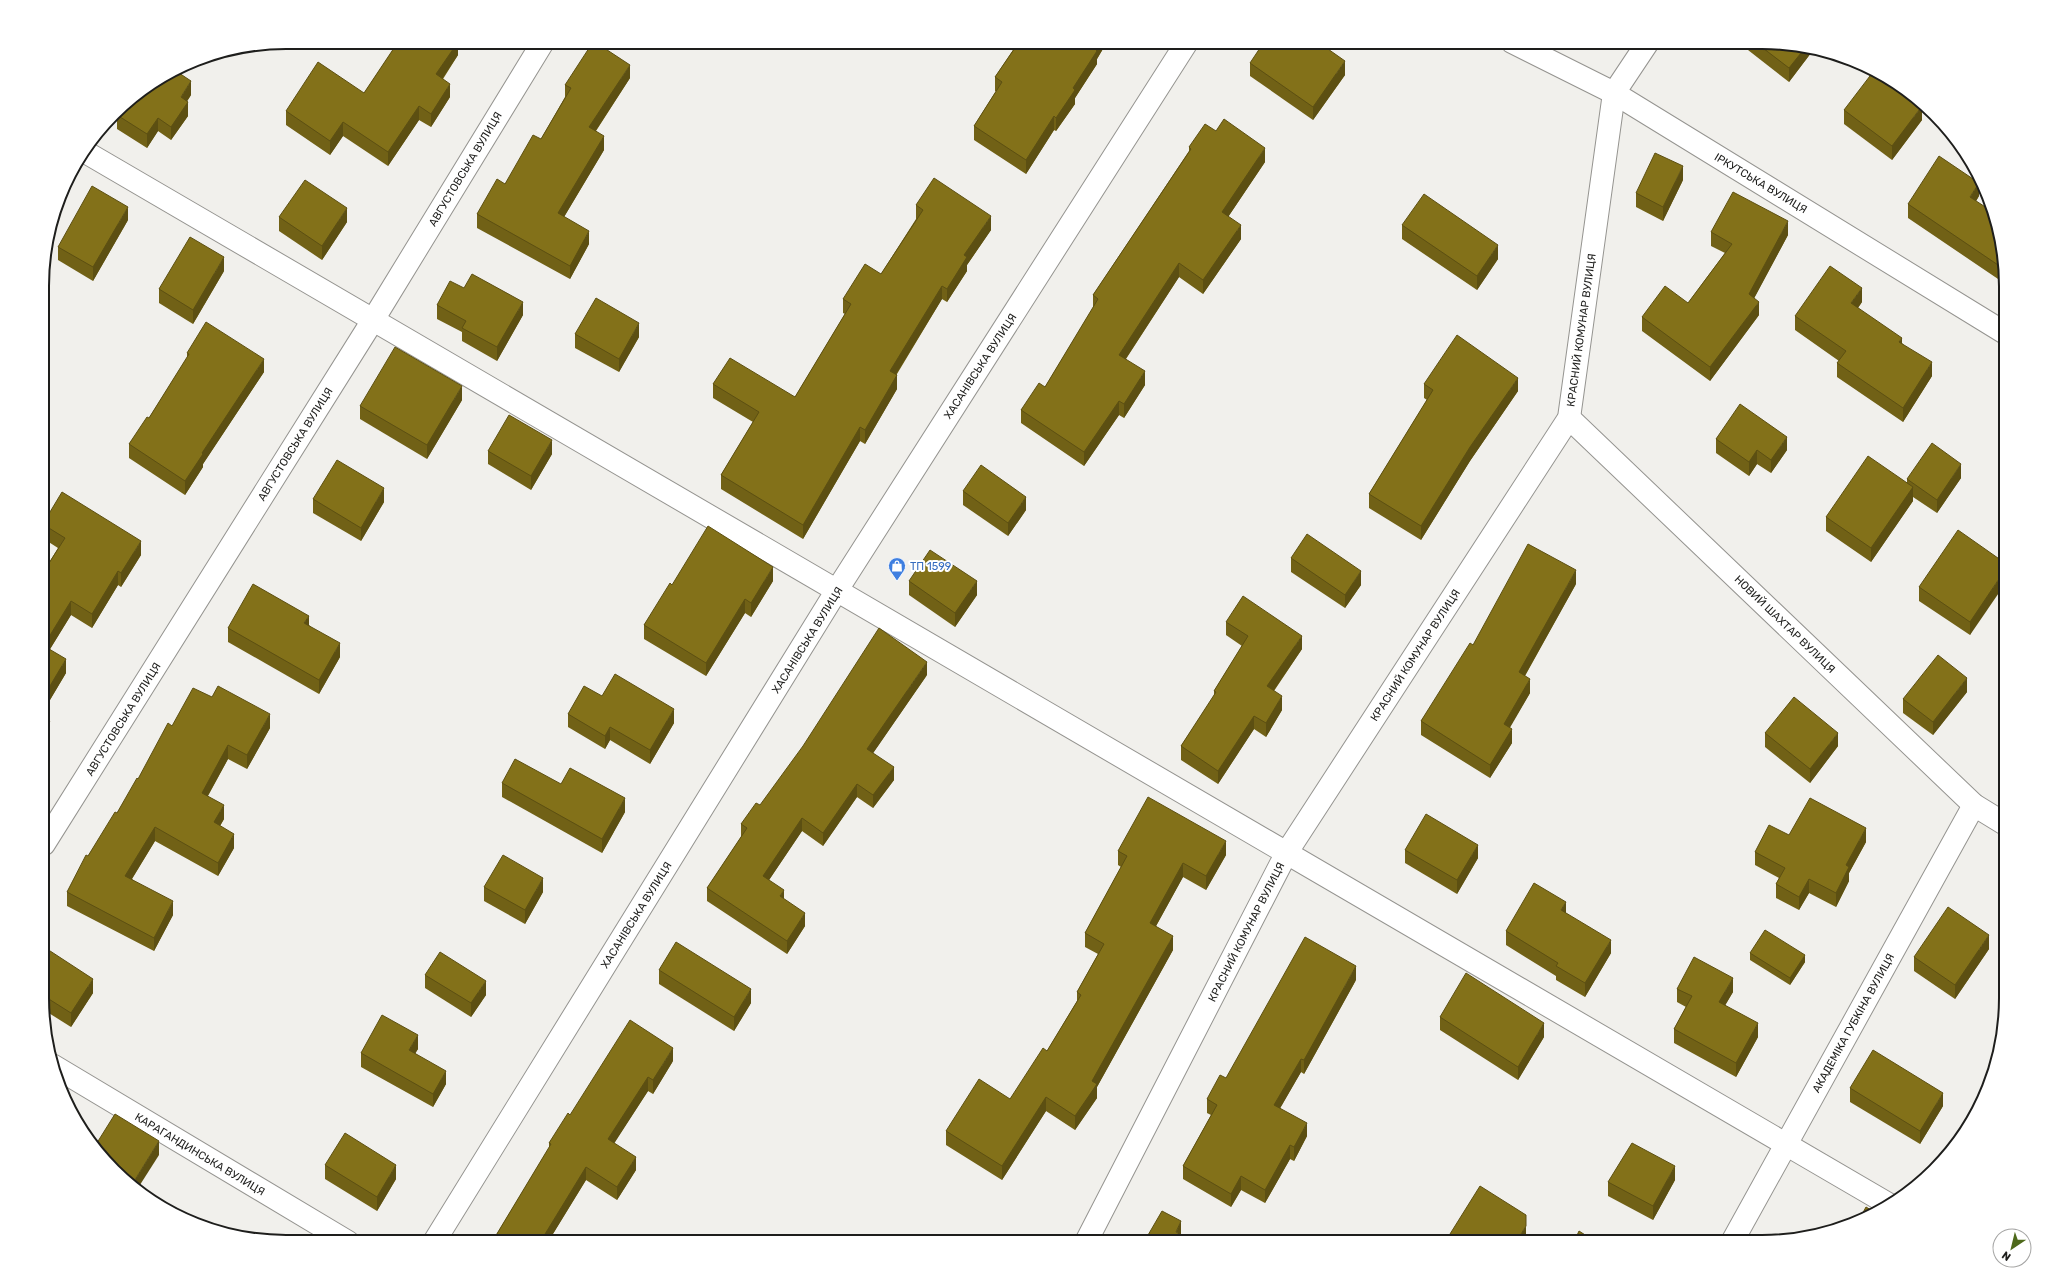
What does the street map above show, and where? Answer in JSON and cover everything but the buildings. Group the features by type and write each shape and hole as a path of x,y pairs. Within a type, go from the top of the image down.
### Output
{"street":[{"name":"АВГУСТОВСЬКА ВУЛИЦЯ","path":"49,836 373,320 538,49"},
{"name":"ХАСАНІВСЬКА ВУЛИЦЯ","path":"438,1235 837,590 1183,49"},
{"name":"ІРКУТСЬКА ВУЛИЦЯ","path":"1526,49 1614,93 1999,329"},
{"name":"КРАСНИЙ КОМУНАР ВУЛИЦЯ","path":"1090,1235 1286,852 1569,418 1614,93 1643,49"},
{"path":"89,154 1884,1201"},
{"name":"НОВИЙ ШАХТАР ВУЛИЦЯ","path":"1569,418 1974,805 1999,820"},
{"name":"АКАДЕМІКА ГУБКІНА ВУЛИЦЯ","path":"1736,1235 1974,805"},
{"name":"КАРАГАНДИНСЬКА ВУЛИЦЯ","path":"61,1070 336,1235"}],"place":[{"name":"ТП 1599","path":"897,581"}]}
